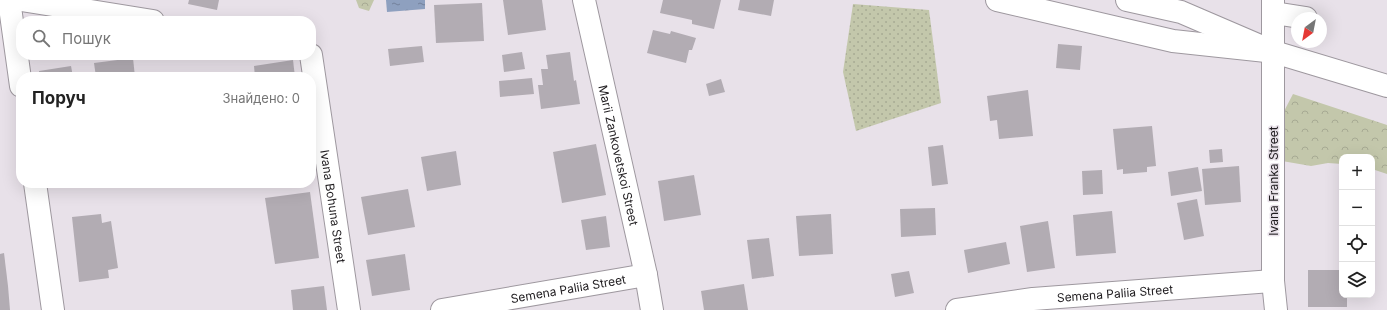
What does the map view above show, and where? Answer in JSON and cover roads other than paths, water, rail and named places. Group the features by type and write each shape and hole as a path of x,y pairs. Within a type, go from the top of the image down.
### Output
{"main road":[{"path":"9,0 16,50"},
{"path":"21,0 122,16"},
{"name":"Marii Zankovetskoi Street","path":"584,0 646,275 652,310"},
{"path":"997,0 1173,41 1274,52"},
{"path":"1127,0 1180,12 1274,52 1387,86"},
{"path":"1273,7 1291,12"},
{"name":"Ivana Franka Street","path":"1273,7 1273,281 1276,310"},
{"path":"17,60 19,72"},
{"name":"Ivana Bohuna Street","path":"312,60 314,72"},
{"name":"Ivana Bohuna Street","path":"316,89 349,310"},
{"path":"36,188 53,310"},
{"name":"Semena Paliia Street","path":"442,310 646,275"},
{"name":"Semena Paliia Street","path":"957,310 1033,299 1273,281"}],"water":[{"path":"386,0 425,0 425,9 387,12"}]}
